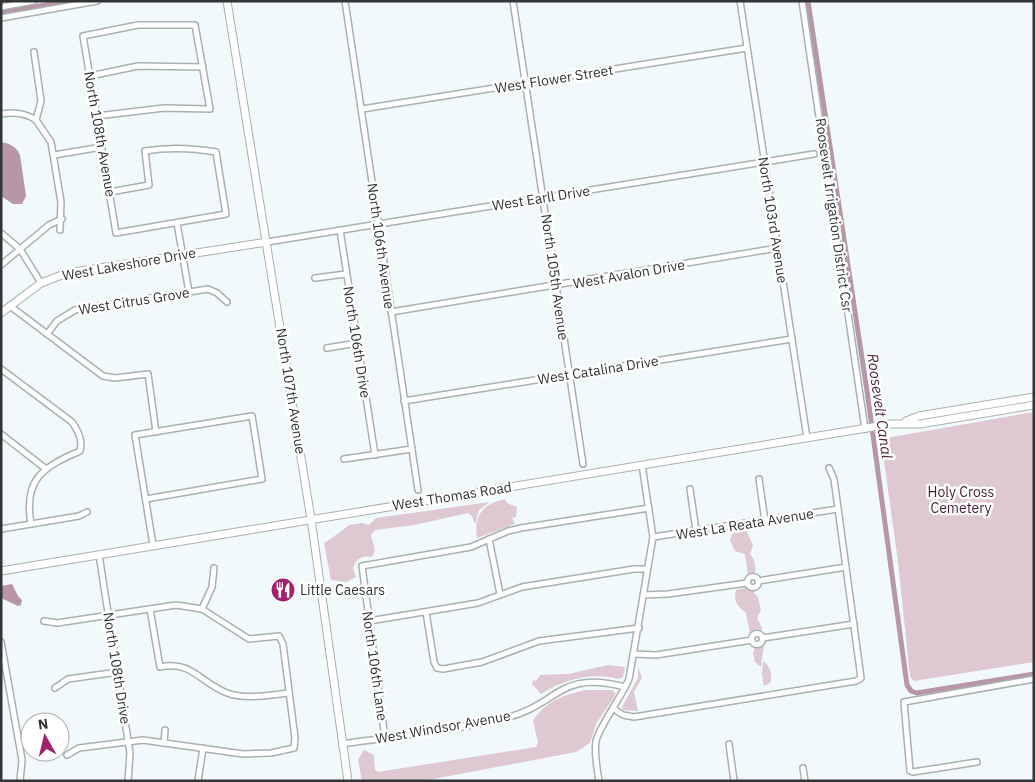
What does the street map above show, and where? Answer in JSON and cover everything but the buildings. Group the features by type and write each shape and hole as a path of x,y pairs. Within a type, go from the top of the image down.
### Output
{"main road":[{"name":"North 107th Avenue","path":"227,1 311,519 348,781"},
{"name":"West Lakeshore Drive","path":"1,313 41,283 66,273 267,242"},
{"name":"West Thomas Road","path":"1,571 878,427 903,422 919,416 1034,396"},
{"name":"West Thomas Road","path":"903,422 920,424 1034,405"}],"street":[{"path":"1,7 34,1"},
{"path":"1,18 98,1"},
{"name":"North 106th Avenue","path":"345,1 418,490"},
{"name":"North 105th Avenue","path":"513,1 583,464"},
{"name":"North 103rd Avenue","path":"740,1 807,438"},
{"name":"Roosevelt Irrigation District Csr","path":"802,1 865,429"},
{"name":"North 108th Avenue","path":"177,223 116,233 83,36 138,25 195,25 203,68"},
{"name":"West Flower Street","path":"362,108 747,48"},
{"path":"34,52 41,101 36,120"},
{"path":"90,76 138,66 203,68 210,108 164,108 97,116"},
{"path":"1,114 14,112 28,115 36,120 51,142 62,219 60,230"},
{"path":"54,154 102,147"},
{"path":"110,192 149,185 144,151 162,148 216,152 226,214 177,223 189,292"},
{"name":"West Earll Drive","path":"267,242 814,154"},
{"path":"1,265 49,226 62,219"},
{"name":"North 106th Drive","path":"340,230 375,455"},
{"path":"1,233 20,249 41,283"},
{"name":"West Avalon Drive","path":"391,312 555,287 778,248"},
{"path":"315,278 346,274"},
{"name":"West Citrus Grove","path":"47,334 57,321 75,310 208,289 217,292 227,302"},
{"path":"10,306 104,376 115,378 148,374 156,432"},
{"name":"West Catalina Drive","path":"404,401 792,339"},
{"path":"327,348 357,343"},
{"path":"1,369 72,422 78,431 82,445 80,451 57,460 34,483 29,509 31,524"},
{"path":"146,500 262,479 252,416 135,435 153,545"},
{"path":"1,434 46,469"},
{"path":"344,459 412,449"},
{"path":"599,781 596,744 598,735 625,687 639,628 653,537 642,465"},
{"path":"614,709 623,715 634,717 856,681 860,678 834,479 829,468"},
{"path":"759,479 765,521"},
{"path":"690,489 696,531"},
{"path":"500,594 489,539 521,528 649,508"},
{"name":"West La Reata Avenue","path":"653,537 838,509"},
{"path":"1,529 79,516 87,512"},
{"name":"North 106th Lane","path":"385,738 362,566 471,547 489,539"},
{"name":"North 108th Drive","path":"99,555 129,741 128,781"},
{"path":"644,595 668,594 747,583 754,587 758,581 846,567"},
{"path":"202,609 212,587 214,568"},
{"path":"369,621 478,603 522,587 634,568 647,569"},
{"path":"44,621 57,624 176,605 202,609 249,639 279,636 283,644 295,738 294,748 257,754 143,740 79,748 70,753"},
{"path":"150,609 160,667 171,665 187,668 215,688 228,694 258,697 289,693"},
{"path":"426,612 434,662 437,668 443,669 482,662 539,641 639,628"},
{"path":"634,654 656,655 752,640 755,644 759,644 763,638 854,624"},
{"path":"1,642 22,760 20,781"},
{"path":"55,688 68,680 118,672"},
{"path":"977,762 910,771 904,702 1034,679"},
{"name":"West Windsor Avenue","path":"342,744 512,716 577,683 606,682 625,687"},
{"path":"164,743 165,730"},
{"path":"729,744 734,781"},
{"path":"198,781 203,748"},
{"path":"803,768 805,781"}],"green space":[{"name":"Holy Cross Cemetery","path":"1034,412 1034,662 914,681 910,677 898,562 881,439"},
{"path":"505,499 507,503 517,507 516,517 512,518 515,524 477,538 477,522 482,511 491,504"},
{"path":"490,502 479,510 475,524 472,516 468,513 414,525 375,530 371,535 375,550 372,557 362,557 356,562 353,568 356,577 346,582 331,580 324,543 349,525 362,523 369,525 376,518"},
{"path":"746,530 753,545 750,554 755,568 755,574 748,575 745,554 735,551 730,540 733,532"},
{"path":"745,588 756,589 754,593 758,597 761,610 757,618 762,628 761,631 750,634 746,613 739,606 735,598 736,590"},
{"path":"764,645 761,667 755,662 753,654 755,646"},
{"path":"763,661 771,673 770,683 764,686 762,675"},
{"path":"608,665 625,667 623,677 619,679 599,676 579,678 560,684 541,694 532,684 533,680 536,681 540,675 568,674"},
{"path":"638,667 642,678 634,692 638,711 623,710 622,707 638,678"},
{"path":"586,690 613,690 616,694 596,724 590,743 576,752 423,781 362,781 358,760 364,750 374,755 375,770 378,772 536,747 538,742 533,721 538,714 556,700"}],"shaded area":[{"path":"1,142 17,149 20,155 26,196 22,204 13,204 1,196"},
{"path":"12,584 22,600 21,605 18,606 1,598 1,586"}],"waterway":[{"name":"Roosevelt Canal","path":"1,13 67,1"},
{"name":"Roosevelt Canal","path":"808,1 867,391 907,685 911,691 917,693 1034,674"}],"place":[{"name":"Little Caesars","path":"283,590"}]}
